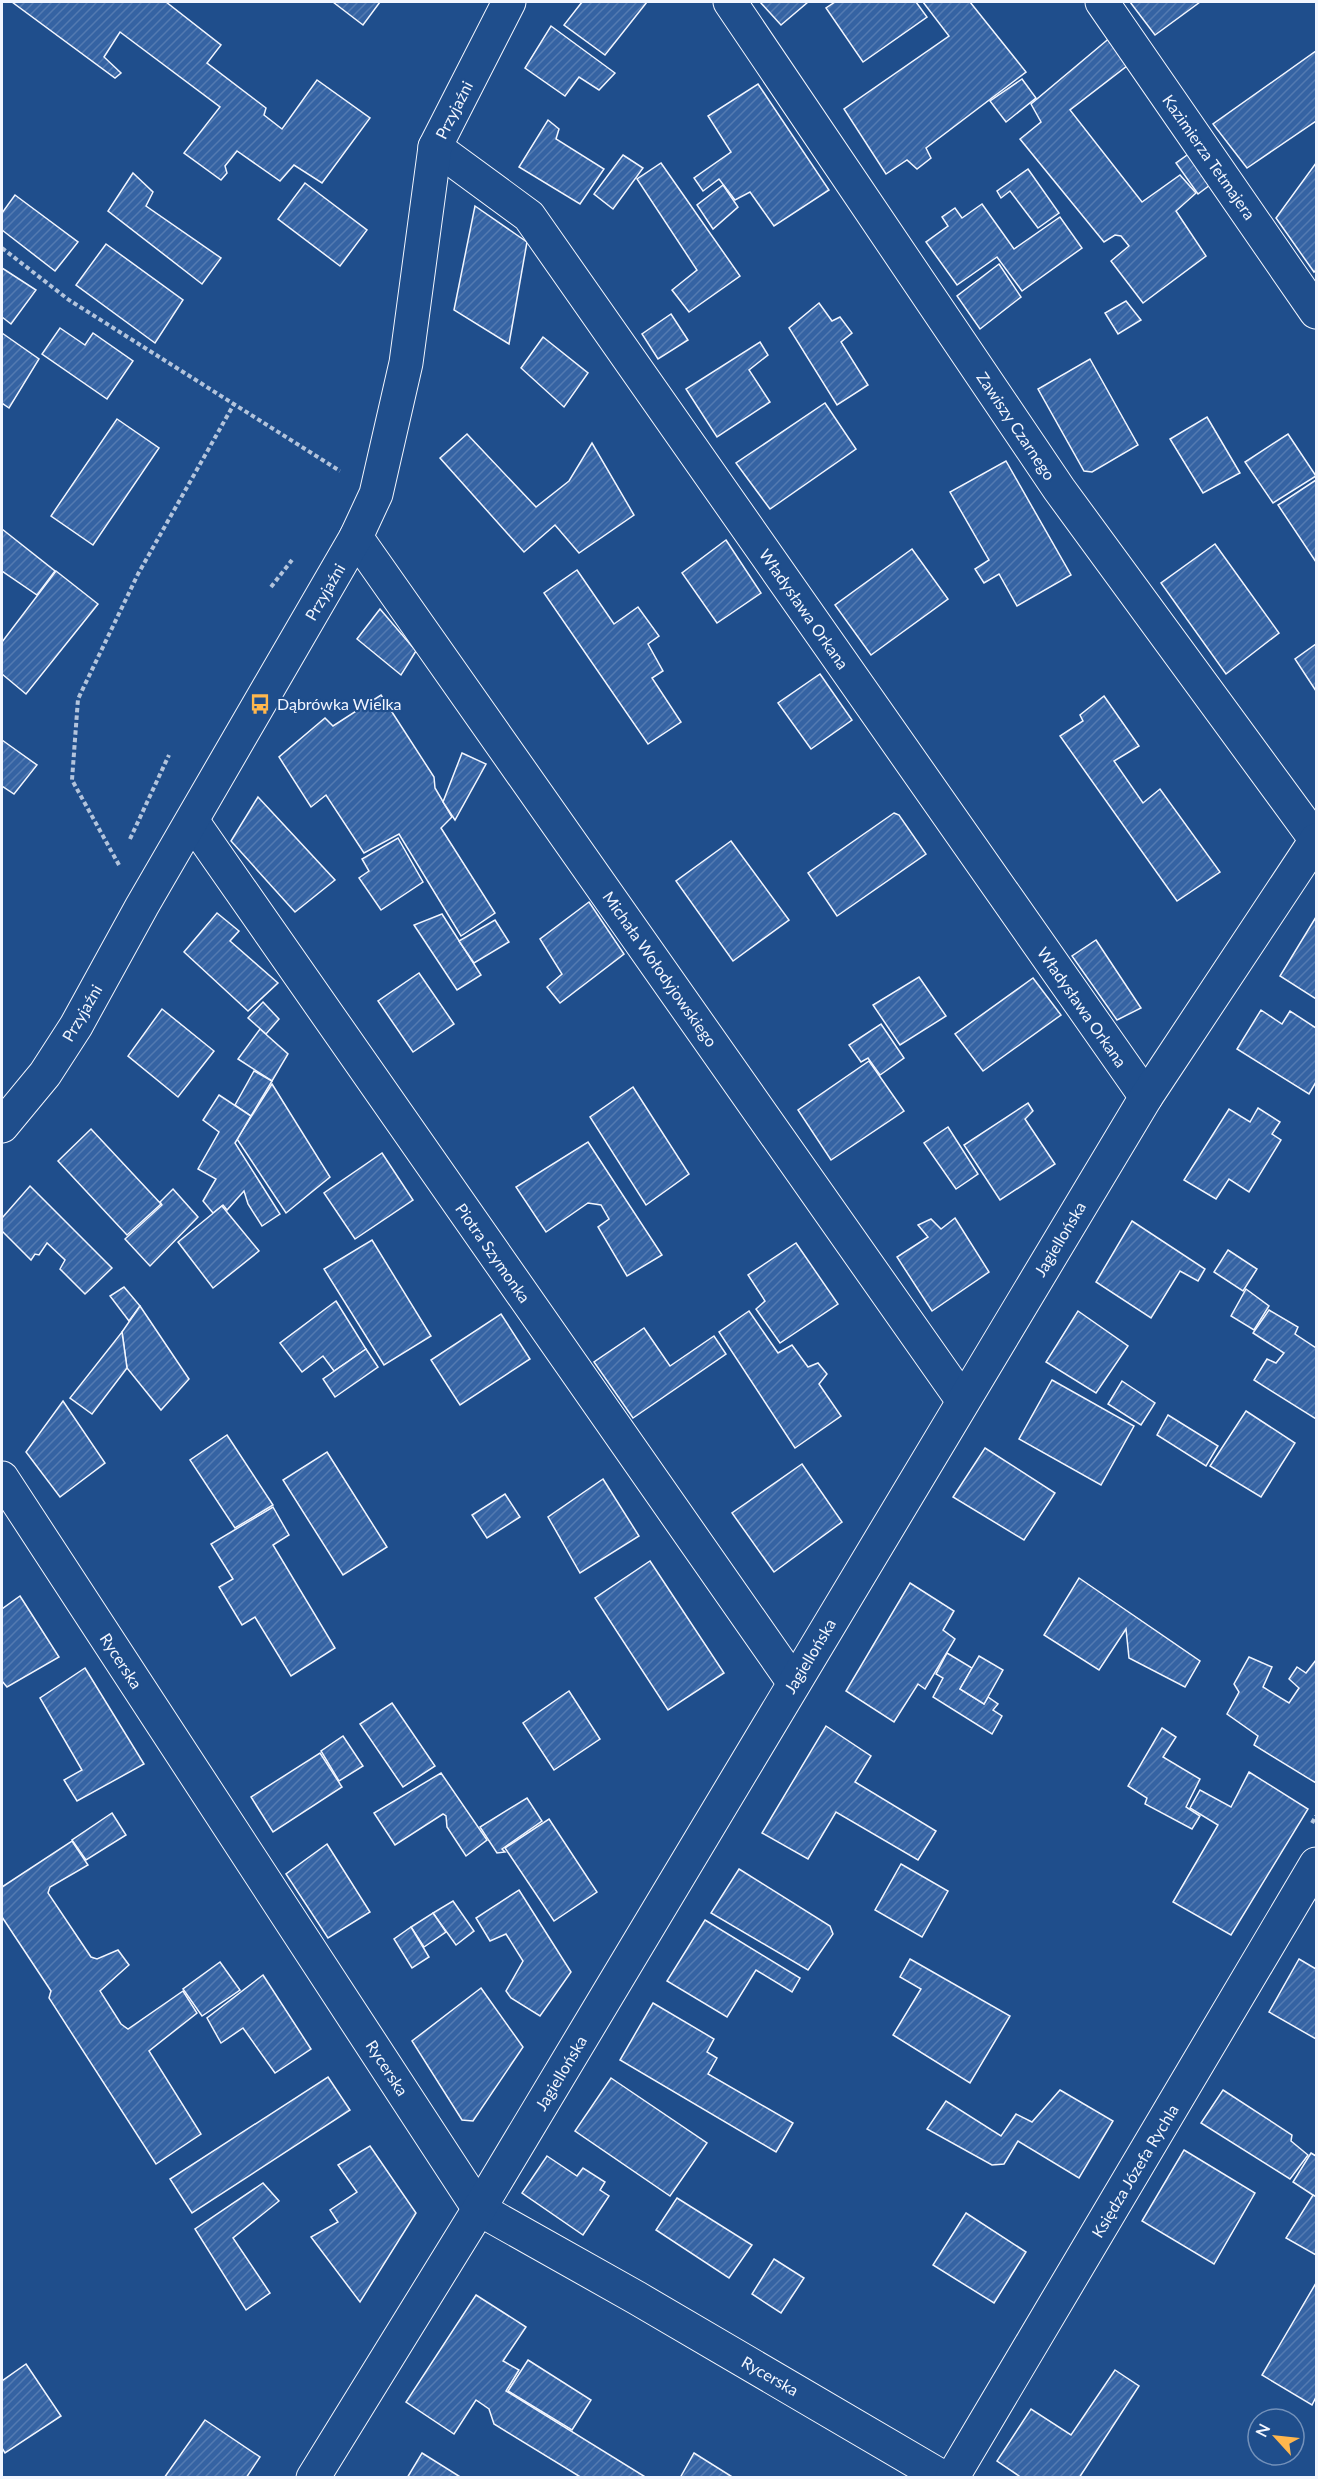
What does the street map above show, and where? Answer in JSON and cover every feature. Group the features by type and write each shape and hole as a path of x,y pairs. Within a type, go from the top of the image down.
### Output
{"street":[{"name":"Przyjaźni","path":"2,1126 45,1074 70,1036 142,906 193,822 356,537 376,494 406,363 435,147 509,2"},
{"name":"Zawiszy Czarnego","path":"730,2 1059,489 1316,840"},
{"name":"Kazimierza Tetmajera","path":"1102,2 1317,312"},
{"name":"Władysława Orkana","path":"435,147 529,216 1146,1097"},
{"name":"Michała Wołodyjowskiego","path":"356,537 963,1401"},
{"name":"Piotra Szymonka","path":"193,822 794,1683"},
{"name":"Jagiellońska","path":"313,2478 479,2210 1146,1097 1316,840"},
{"name":"Rycerska","path":"2,1478 479,2210 637,2298 944,2478"},
{"name":"Księdza Józefa Rychla","path":"952,2478 1317,1864"}],"path":[{"path":"2,248 69,300 376,494"},
{"path":"142,906 72,780 78,699 138,574 234,404"}],"building":[{"path":"12,2 166,2 221,45 207,63 266,108 264,115 282,129 317,80 370,118 322,183 294,165 280,181 237,151 225,166 227,173 221,180 184,153 220,107 120,32 104,57 121,73 115,78"},
{"path":"333,2 380,2 363,25"},
{"path":"582,2 647,2 605,55 564,25"},
{"path":"760,2 808,2 781,25"},
{"path":"835,2 916,2 927,17 863,62 826,8"},
{"path":"923,2 970,2 1026,72 926,148 931,158 917,169 907,160 886,174 844,109 949,36"},
{"path":"1130,2 1200,2 1155,35"},
{"path":"551,26 615,73 599,90 579,77 565,96 525,68"},
{"path":"1112,36 1132,62 1070,110 1142,202 1180,175 1196,193 1176,211 1206,256 1143,303 1111,261 1129,246 1121,236 1115,235 1104,242 1020,139 1041,122 1031,104"},
{"path":"1316,51 1316,121 1247,168 1213,124"},
{"path":"1022,79 1036,98 1006,122 990,101"},
{"path":"758,84 829,190 774,226 750,192 735,200 719,179 703,191 694,178 731,152 708,116"},
{"path":"548,120 559,129 556,139 604,169 580,204 519,167"},
{"path":"1197,148 1218,179 1198,194 1176,163"},
{"path":"623,155 643,168 613,209 594,194"},
{"path":"661,163 740,276 689,312 672,290 697,270 637,179"},
{"path":"1316,163 1316,270 1314,272 1276,218"},
{"path":"1028,169 1059,213 1038,228 1010,191 1001,198 997,191"},
{"path":"133,173 153,192 146,206 221,258 202,284 108,211"},
{"path":"305,183 367,230 340,266 278,219"},
{"path":"723,185 738,207 713,229 697,205"},
{"path":"15,195 78,242 55,271 2,230 2,213"},
{"path":"982,204 1014,249 1060,217 1082,248 1022,291 997,257 957,285 926,242 948,226 942,217 955,208 962,218"},
{"path":"475,206 527,242 509,344 454,310"},
{"path":"106,244 183,300 155,343 76,285"},
{"path":"999,264 1021,297 980,329 957,296"},
{"path":"2,268 36,290 11,324 2,317"},
{"path":"1126,301 1141,320 1118,334 1105,313"},
{"path":"819,303 832,321 840,317 852,333 841,342 868,385 837,405 789,328"},
{"path":"671,314 688,340 658,359 642,334"},
{"path":"60,328 85,345 93,333 133,361 107,399 42,354"},
{"path":"2,333 39,359 9,408 2,403"},
{"path":"543,337 588,373 564,407 521,368"},
{"path":"760,342 768,355 749,370 770,402 717,437 686,389"},
{"path":"1090,359 1138,445 1092,472 1084,471 1038,389"},
{"path":"825,403 856,449 770,509 736,463"},
{"path":"1207,417 1240,473 1203,493 1170,439"},
{"path":"117,419 159,448 93,545 51,516"},
{"path":"467,434 536,507 569,481 592,443 634,515 579,553 555,525 524,552 440,458"},
{"path":"1288,434 1316,476 1273,503 1245,462"},
{"path":"1006,461 1071,575 1017,606 999,574 984,583 975,569 989,560 950,492"},
{"path":"1316,480 1316,562 1278,505"},
{"path":"2,529 55,571 37,595 2,571"},
{"path":"726,540 761,593 717,623 682,573"},
{"path":"1215,544 1279,633 1226,674 1161,583"},
{"path":"912,549 948,599 871,655 835,605"},
{"path":"577,570 614,624 638,607 659,636 648,644 663,671 652,678 681,722 648,744 544,593"},
{"path":"56,571 98,604 26,694 2,674 2,642"},
{"path":"380,609 416,651 401,675 357,639"},
{"path":"1316,644 1316,691 1295,659"},
{"path":"820,674 852,720 811,749 778,703"},
{"path":"381,695 434,777 435,788 452,817 441,828 495,913 461,936 399,834 364,853 326,795 311,807 279,757 325,718 333,726"},
{"path":"1104,696 1139,746 1114,761 1143,803 1160,789 1220,872 1177,901 1060,736 1083,721 1080,715"},
{"path":"2,740 37,765 14,794 2,786"},
{"path":"462,753 486,764 455,820 443,802"},
{"path":"258,797 335,880 295,912 231,841"},
{"path":"894,813 899,815 926,854 837,916 808,873"},
{"path":"398,838 423,882 381,910 359,878 369,871 362,859"},
{"path":"731,841 789,920 733,961 676,881"},
{"path":"589,902 624,954 560,1003 547,987 562,974 540,939"},
{"path":"217,913 239,931 230,941 278,983 248,1011 184,952"},
{"path":"442,914 481,975 457,990 414,925"},
{"path":"1316,917 1316,999 1280,976"},
{"path":"495,920 509,942 474,963 459,941"},
{"path":"1096,940 1141,1008 1117,1020 1072,956"},
{"path":"419,973 454,1024 413,1052 378,1001"},
{"path":"919,977 946,1016 900,1045 873,1005"},
{"path":"1033,978 1061,1015 983,1071 955,1034"},
{"path":"263,1002 279,1019 266,1034 248,1018"},
{"path":"162,1009 214,1051 178,1097 128,1056"},
{"path":"1261,1010 1282,1024 1290,1011 1316,1028 1316,1082 1309,1094 1237,1049"},
{"path":"881,1024 904,1058 880,1075 868,1058 861,1062 849,1045"},
{"path":"260,1029 288,1054 272,1081 238,1059"},
{"path":"869,1061 904,1111 831,1160 798,1110"},
{"path":"254,1071 272,1081 251,1116 235,1105"},
{"path":"272,1084 330,1177 286,1213 237,1139"},
{"path":"633,1087 689,1174 646,1205 590,1117"},
{"path":"219,1095 251,1116 235,1143 280,1214 262,1226 248,1204 244,1191 227,1210 223,1205 213,1213 203,1201 216,1179 198,1169 219,1132 203,1120"},
{"path":"1028,1103 1033,1111 1025,1119 1055,1164 1000,1200 964,1145"},
{"path":"1258,1108 1280,1122 1272,1134 1281,1140 1249,1192 1229,1179 1216,1199 1184,1180 1229,1109 1250,1122"},
{"path":"948,1127 978,1174 956,1189 924,1143"},
{"path":"91,1129 161,1204 127,1235 58,1161"},
{"path":"588,1142 662,1255 627,1276 598,1227 609,1219 601,1205 588,1203 546,1232 516,1187"},
{"path":"382,1153 413,1200 355,1239 324,1193"},
{"path":"30,1186 112,1268 85,1294 60,1269 65,1260 47,1243 39,1255 35,1254 31,1260 2,1231 2,1218"},
{"path":"173,1189 198,1217 150,1266 125,1239 162,1205 160,1202"},
{"path":"222,1206 259,1251 213,1288 178,1242"},
{"path":"955,1218 989,1272 932,1311 897,1257 928,1237 918,1225 931,1219 941,1229"},
{"path":"1132,1221 1205,1269 1198,1281 1180,1271 1151,1318 1096,1282"},
{"path":"372,1240 431,1336 384,1365 324,1269"},
{"path":"796,1243 838,1304 780,1343 756,1309 765,1301 748,1275"},
{"path":"1228,1250 1257,1269 1243,1291 1214,1272"},
{"path":"124,1287 140,1306 129,1321 110,1296"},
{"path":"1246,1289 1269,1306 1254,1330 1231,1316"},
{"path":"336,1301 366,1349 334,1371 323,1356 302,1372 280,1343"},
{"path":"140,1306 189,1379 161,1410 127,1368 122,1332"},
{"path":"1269,1310 1298,1327 1295,1334 1316,1348 1316,1419 1254,1380 1267,1359 1276,1363 1284,1353 1253,1333"},
{"path":"749,1311 778,1353 792,1345 808,1367 818,1363 827,1374 819,1384 841,1416 795,1448 719,1332"},
{"path":"1078,1311 1128,1346 1096,1393 1046,1362"},
{"path":"501,1314 530,1359 460,1405 431,1360"},
{"path":"644,1328 670,1366 714,1336 726,1354 633,1418 594,1362"},
{"path":"122,1332 127,1368 92,1414 70,1398"},
{"path":"366,1349 378,1367 335,1397 323,1379"},
{"path":"1052,1380 1134,1426 1101,1485 1019,1439"},
{"path":"1122,1381 1155,1403 1141,1425 1108,1404"},
{"path":"63,1401 105,1463 60,1497 26,1452"},
{"path":"1246,1411 1295,1443 1261,1497 1210,1466"},
{"path":"1168,1415 1218,1446 1206,1466 1157,1435"},
{"path":"227,1435 273,1505 235,1528 190,1460"},
{"path":"985,1448 1055,1493 1024,1540 953,1497"},
{"path":"327,1452 387,1547 343,1575 283,1480"},
{"path":"802,1464 842,1522 774,1572 732,1513"},
{"path":"603,1479 639,1536 580,1573 548,1517"},
{"path":"505,1494 520,1517 487,1538 472,1515"},
{"path":"273,1507 289,1535 273,1545 335,1648 291,1676 255,1617 242,1625 219,1587 233,1579 211,1544"},
{"path":"650,1561 724,1673 668,1710 595,1598"},
{"path":"1079,1578 1200,1661 1185,1687 1129,1658 1126,1629 1099,1670 1044,1635"},
{"path":"910,1583 954,1611 943,1630 955,1639 925,1689 918,1684 894,1722 846,1691"},
{"path":"20,1596 59,1657 7,1687 2,1681 2,1609"},
{"path":"947,1653 972,1668 960,1689 984,1704 988,1697 998,1704 993,1710 1002,1716 992,1734 933,1697 943,1678 936,1674"},
{"path":"979,1656 1003,1670 984,1704 960,1689"},
{"path":"1249,1657 1272,1667 1263,1687 1289,1703 1299,1688 1289,1679 1297,1667 1306,1673 1316,1660 1316,1783 1254,1745 1258,1736 1227,1714 1239,1692 1234,1684"},
{"path":"85,1668 144,1764 77,1801 64,1780 82,1770 40,1698"},
{"path":"569,1691 600,1739 554,1770 523,1723"},
{"path":"392,1703 435,1766 403,1787 360,1724"},
{"path":"826,1726 871,1756 855,1782 936,1831 918,1860 836,1812 808,1859 762,1833"},
{"path":"1162,1728 1176,1737 1163,1757 1200,1779 1186,1807 1200,1816 1192,1829 1145,1804 1147,1798 1128,1786"},
{"path":"343,1736 363,1766 339,1781 321,1751"},
{"path":"320,1753 342,1787 273,1832 251,1797"},
{"path":"1249,1772 1308,1809 1231,1935 1173,1902 1218,1825 1190,1808 1200,1790 1231,1807"},
{"path":"441,1773 487,1840 466,1856 447,1827 446,1816 443,1814 395,1845 374,1813"},
{"path":"527,1798 542,1821 502,1849 505,1852 497,1853 480,1827"},
{"path":"112,1813 126,1835 86,1860 72,1840"},
{"path":"549,1819 597,1892 554,1921 505,1848"},
{"path":"72,1841 88,1865 50,1887 48,1893 91,1957 97,1959 118,1950 129,1965 100,1991 121,2024 128,2029 183,1991 197,2013 149,2051 201,2134 156,2164 49,1998 51,1991 2,1917 2,1887"},
{"path":"327,1844 370,1912 328,1938 286,1874"},
{"path":"901,1864 948,1891 922,1937 875,1910"},
{"path":"739,1869 830,1926 833,1934 808,1970 711,1913"},
{"path":"519,1890 571,1972 540,2016 511,1998 506,1991 523,1961 506,1934 490,1941 476,1918"},
{"path":"453,1901 474,1931 456,1945 433,1913"},
{"path":"433,1913 446,1932 424,1947 411,1927"},
{"path":"705,1920 800,1978 792,1992 756,1970 727,2017 667,1981"},
{"path":"411,1927 429,1957 412,1968 394,1939"},
{"path":"910,1959 1010,2016 970,2083 893,2035 921,1989 900,1977"},
{"path":"1299,1959 1316,1969 1316,2039 1269,2012"},
{"path":"220,1962 240,1990 202,2016 183,1989"},
{"path":"263,1975 311,2049 275,2073 243,2028 221,2043 207,2018"},
{"path":"481,1988 523,2047 473,2121 462,2120 412,2041"},
{"path":"653,2003 714,2039 707,2052 717,2058 708,2074 793,2123 776,2152 620,2060"},
{"path":"328,2077 350,2110 192,2213 170,2179"},
{"path":"611,2078 707,2143 670,2196 575,2131"},
{"path":"1060,2090 1113,2121 1079,2178 1018,2141 1004,2164 992,2165 927,2129 946,2101 1001,2136 1016,2114 1032,2122"},
{"path":"1223,2090 1292,2135 1291,2141 1308,2155 1290,2179 1201,2123"},
{"path":"370,2146 416,2213 360,2302 311,2237 338,2222 330,2210 357,2192 338,2165"},
{"path":"1184,2150 1255,2193 1214,2264 1142,2221"},
{"path":"1311,2153 1316,2156 1316,2197 1293,2182"},
{"path":"547,2156 577,2176 583,2168 605,2182 600,2190 609,2196 583,2235 522,2193"},
{"path":"263,2183 279,2201 233,2238 270,2293 246,2310 195,2229"},
{"path":"1313,2195 1316,2197 1316,2255 1286,2238"},
{"path":"677,2198 752,2245 729,2278 656,2230"},
{"path":"966,2213 1026,2252 994,2303 933,2265"},
{"path":"774,2259 804,2278 781,2313 752,2294"},
{"path":"1316,2283 1316,2397 1312,2405 1262,2375"},
{"path":"476,2295 526,2327 503,2361 519,2370 506,2391 647,2478 582,2478 494,2424 489,2409 476,2400 454,2434 406,2402"},
{"path":"528,2360 591,2400 572,2430 508,2391"},
{"path":"26,2364 61,2416 5,2453 2,2448 2,2381"},
{"path":"1115,2370 1139,2386 1079,2478 1022,2478 997,2461 1031,2409 1071,2435"},
{"path":"205,2420 260,2457 246,2478 164,2478"},
{"path":"422,2453 462,2478 407,2478"},
{"path":"694,2453 734,2478 680,2478"}],"place":[{"name":"Dąbrówka Wielka","path":"260,704"}]}
